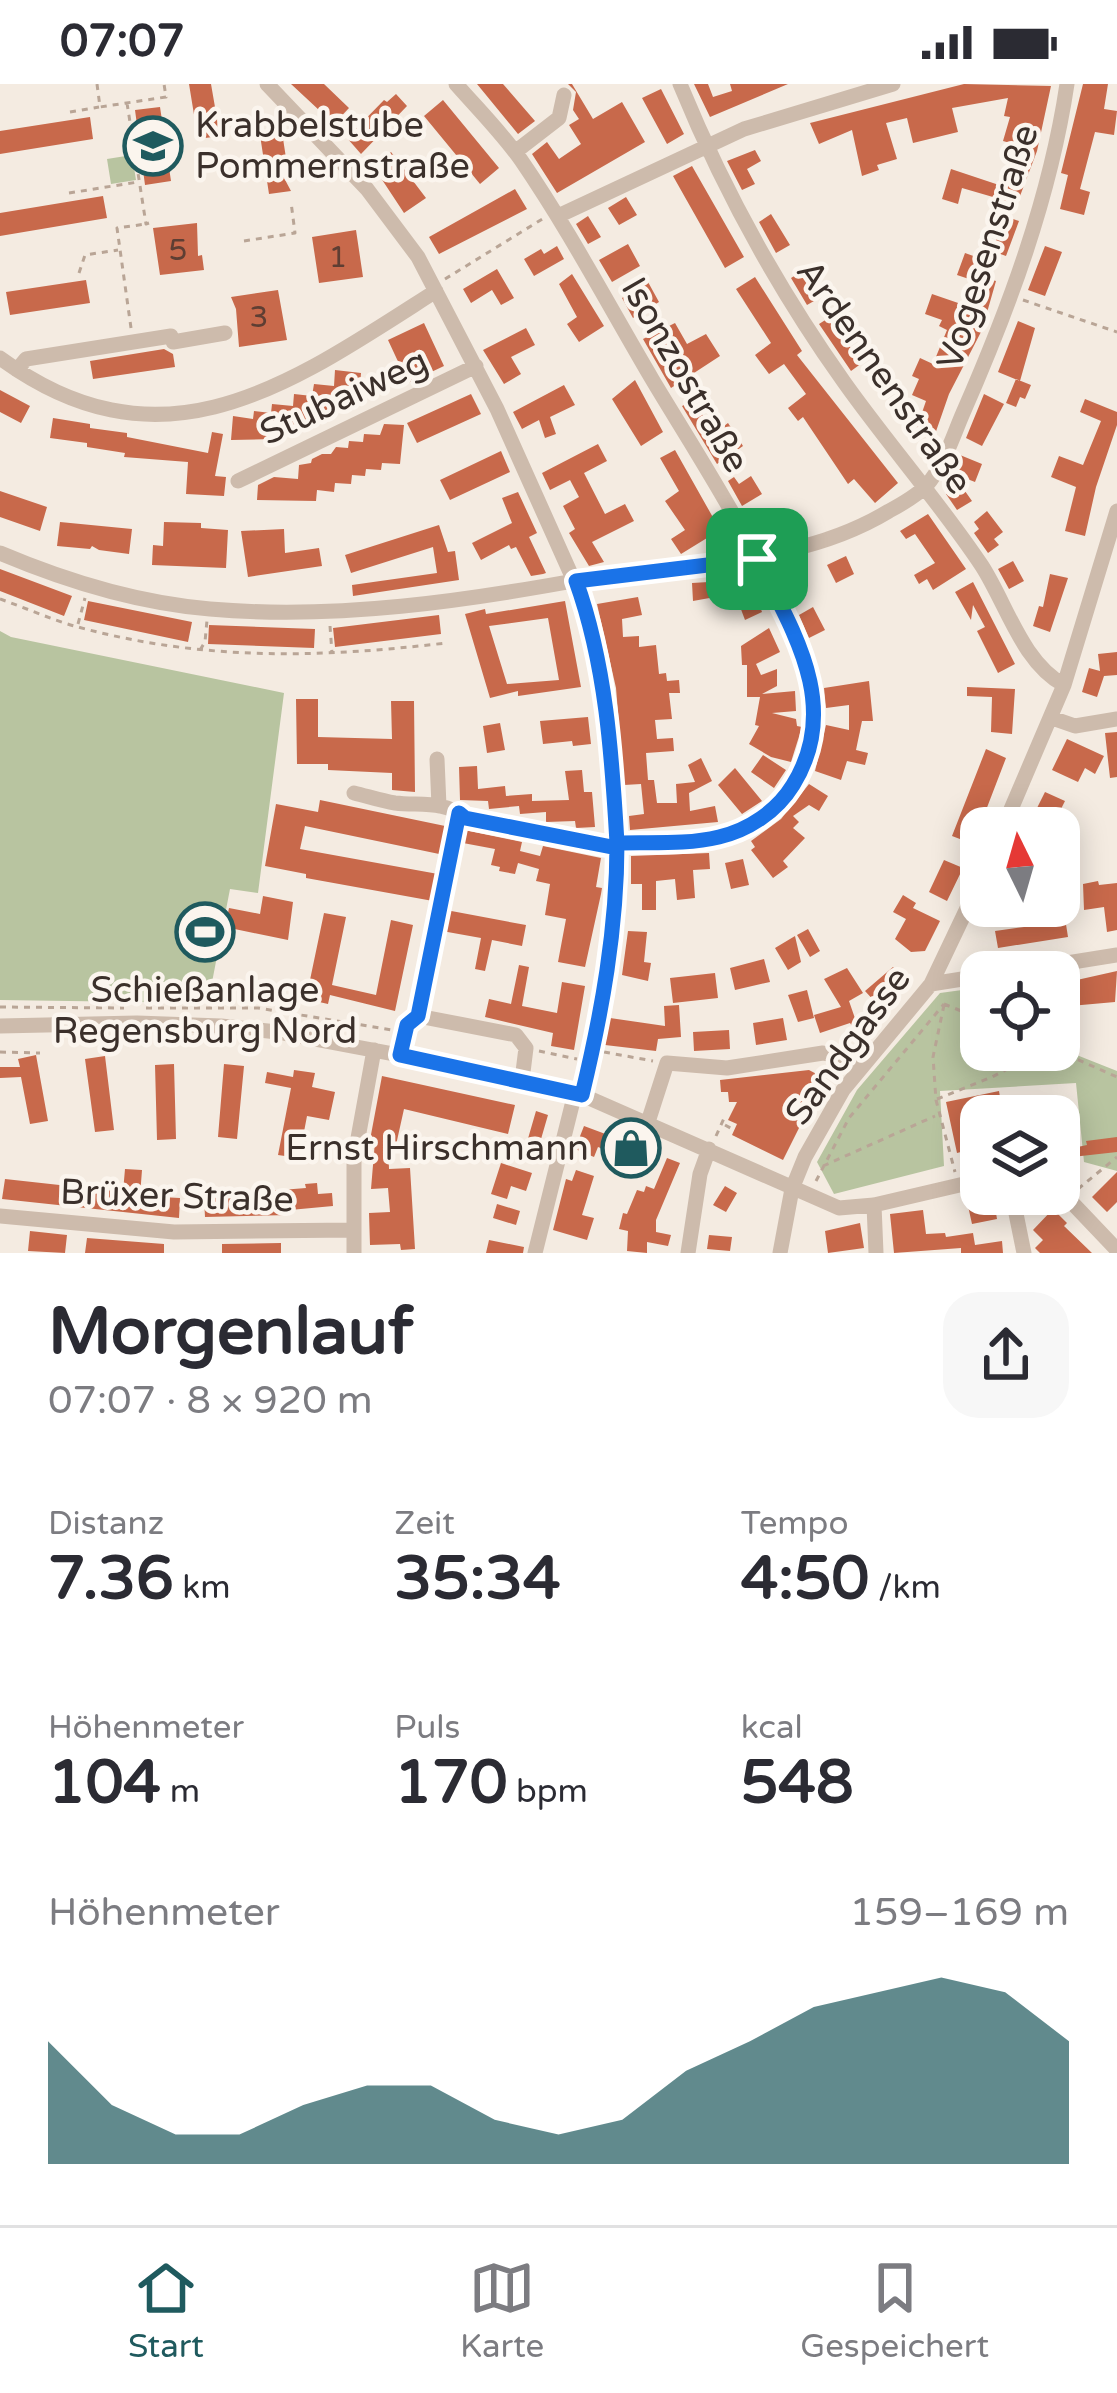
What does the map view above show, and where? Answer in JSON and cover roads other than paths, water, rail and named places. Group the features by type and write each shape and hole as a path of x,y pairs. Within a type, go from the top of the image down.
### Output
{"street":[{"path":"267,84 399,229 476,366 576,581 588,620 608,732 617,846 607,977 591,1056 535,1253"},
{"name":"Ardennenstraße","path":"680,84 705,146 802,318 982,566 1038,666 1064,685"},
{"path":"554,216 778,117 892,84"},
{"name":"Vogesenstraße","path":"923,489 944,456 1010,295 1050,168 1067,84"},
{"name":"Isonzostraße","path":"354,793 400,804 421,802 465,818 617,846 701,841 742,829 770,811 799,775 816,717 810,673 757,559 515,152 461,86"},
{"path":"515,152 559,118 564,95"},
{"path":"0,358 57,393 99,408 135,414 214,407 300,376 434,289"},
{"path":"17,370 26,359 171,336 172,342 224,333"},
{"name":"Stubaiweg","path":"238,481 476,366"},
{"path":"0,553 89,585 207,609 329,612 757,559 853,532 923,489"},
{"path":"1012,807 1064,685 1117,511"},
{"path":"1052,718 1075,726 1117,719"},
{"path":"437,759 439,806"},
{"name":"Sandgasse","path":"780,1253 792,1189 834,1104 931,984 960,923"},
{"path":"1080,962 1117,956"},
{"path":"931,984 960,979"},
{"path":"400,1055 407,1025 418,1016 516,1035 526,1048 522,1080"},
{"path":"0,1026 201,1024 277,1032 522,1080 578,1094 839,1208 874,1205 960,1185"},
{"path":"354,1253 354,1160 374,1050"},
{"path":"647,1123 667,1063 727,1068 823,1053 866,1062"},
{"path":"688,1253 700,1174 709,1149"},
{"path":"874,1205 876,1253"},
{"path":"1080,1210 1117,1250"},
{"path":"1016,1215 1024,1253"},
{"name":"Brüxer Straße","path":"0,1216 174,1232 353,1229"}],"place":[{"name":"Krabbelstube Pommernstraße","path":"153,146"},
{"name":"Schießanlage Regensburg Nord","path":"205,932"},
{"name":"Ernst Hirschmann","path":"631,1148"}]}
